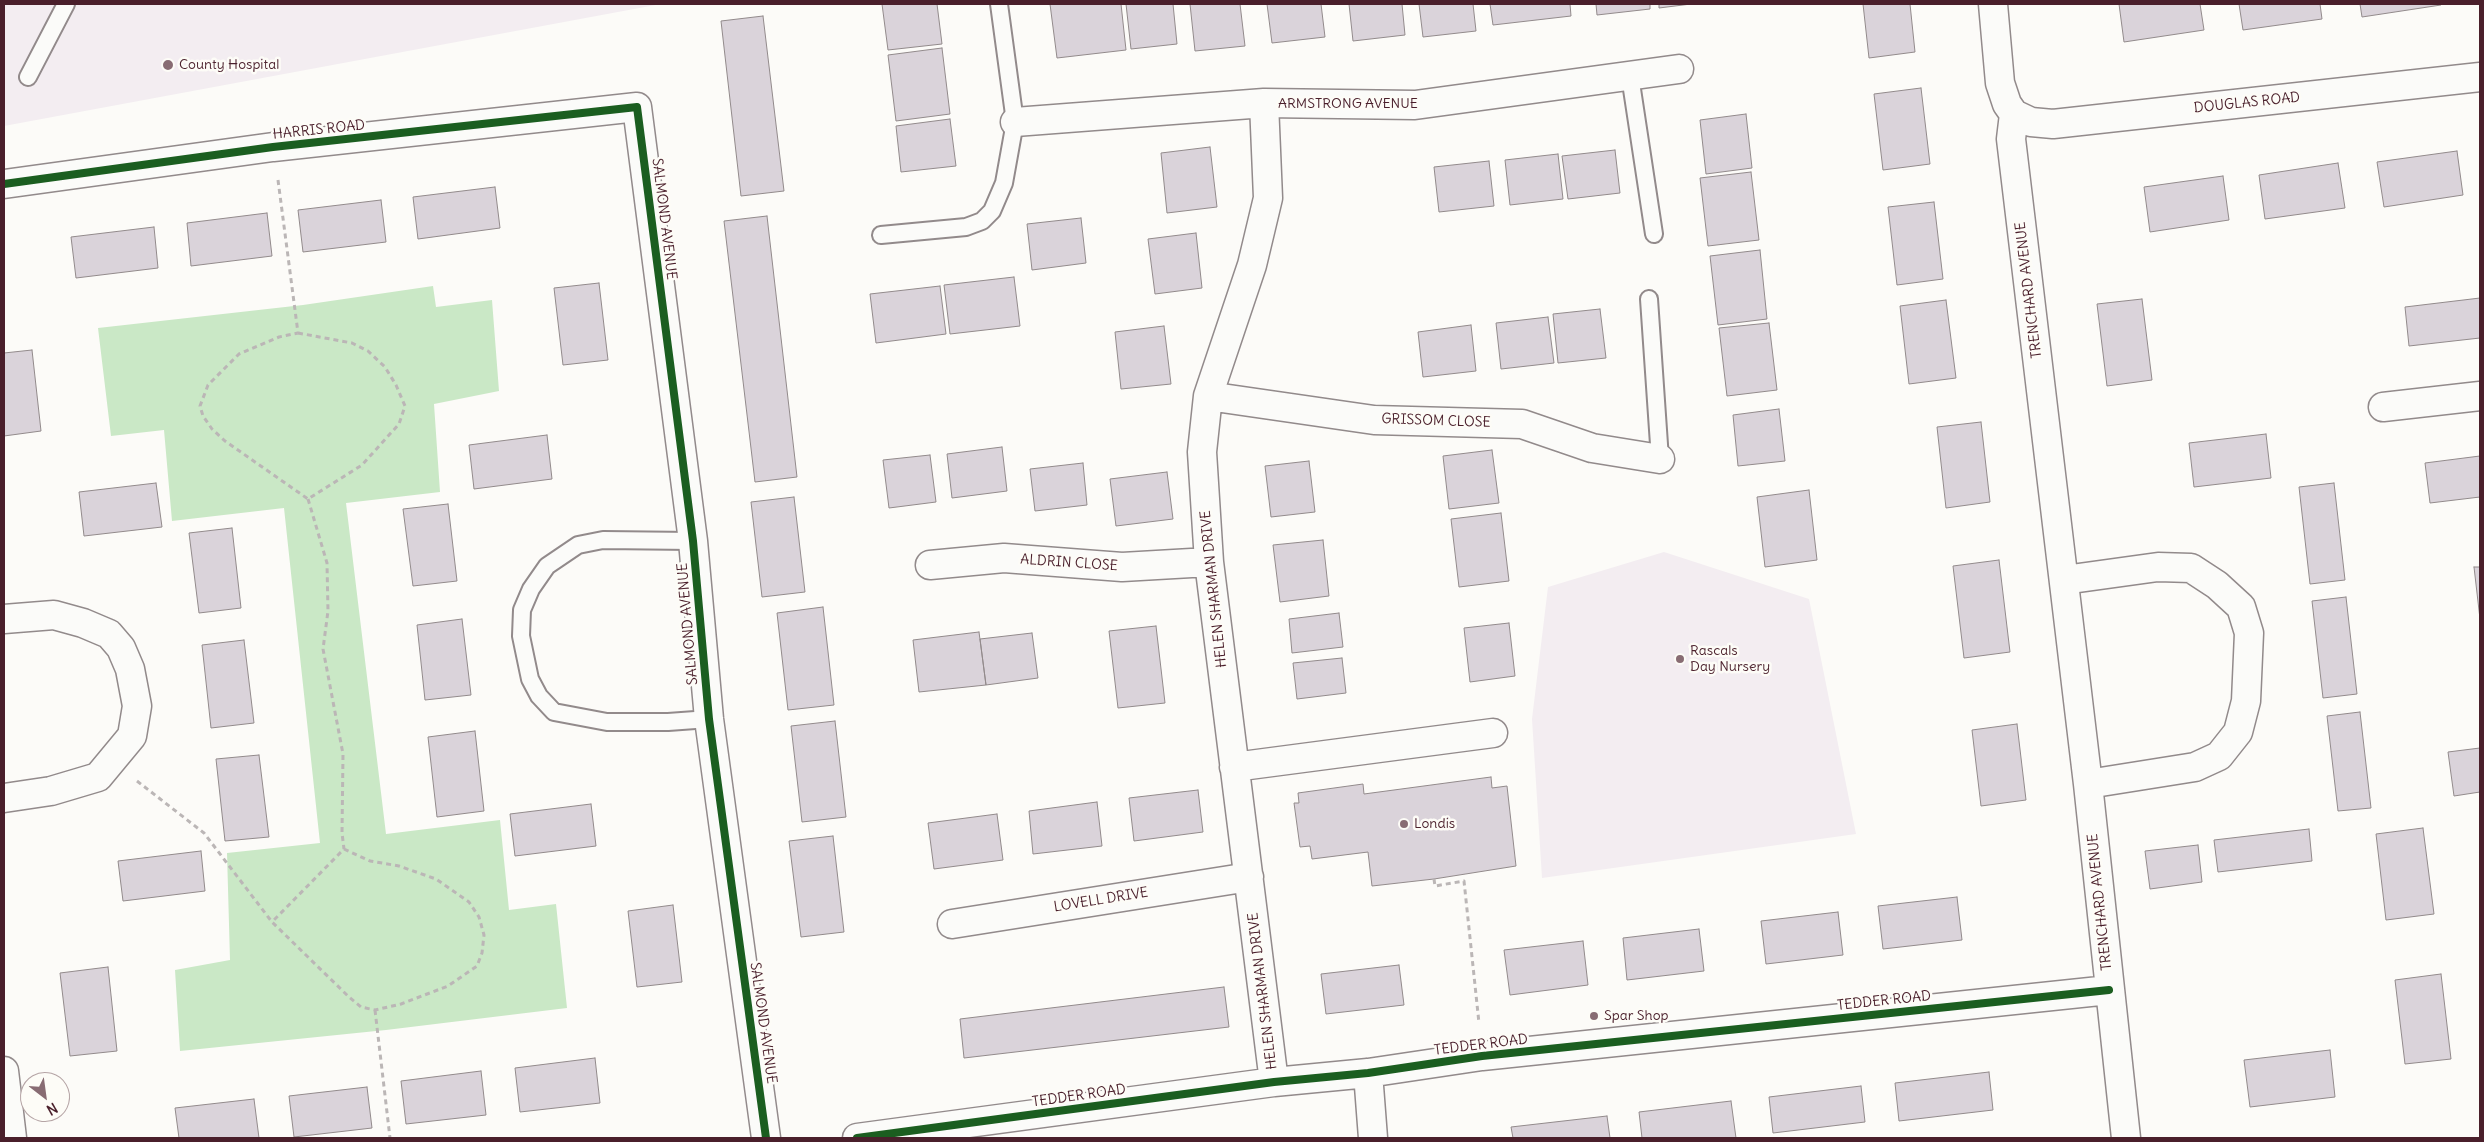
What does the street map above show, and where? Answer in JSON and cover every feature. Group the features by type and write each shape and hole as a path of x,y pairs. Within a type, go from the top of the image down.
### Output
{"street":[{"path":"1992,4 2000,84 2007,104 2014,114"},
{"name":"ARMSTRONG AVENUE","path":"1015,122 1264,103 1415,105 1679,69"},
{"name":"DOUGLAS ROAD","path":"2014,114 2031,122 2054,124 2480,78"},
{"name":"HELEN SHARMAN DRIVE","path":"1264,103 1268,198 1252,264 1208,396 1202,452 1209,562 1274,1082"},
{"name":"HARRIS ROAD","path":"4,184 273,148 637,107"},
{"name":"SALMOND AVENUE","path":"637,107 692,540 708,719 766,1138"},
{"name":"TRENCHARD AVENUE","path":"2014,114 2011,139 2088,784 2126,1138"},
{"name":"GRISSOM CLOSE","path":"1208,396 1374,420 1522,424 1592,448 1660,459"},
{"path":"2383,407 2480,396"},
{"name":"ALDRIN CLOSE","path":"930,565 1004,558 1122,567 1209,562"},
{"path":"2064,580 2158,567 2192,568 2218,585 2241,607 2248,633 2246,701 2238,732 2219,756 2195,767 2088,784"},
{"path":"4,619 54,615 83,623 109,634 121,648 130,668 137,706 132,736 98,777 51,791 4,798"},
{"path":"1234,767 1493,733"},
{"name":"LOVELL DRIVE","path":"952,924 1249,877"},
{"name":"TEDDER ROAD","path":"858,1138 1274,1082 1368,1073 1482,1056 2109,990"},
{"path":"4,1071 12,1138"},
{"path":"1368,1073 1373,1138"}],"lane":[{"path":"28,77 66,4"},
{"path":"882,235 966,227 982,221 992,211 1004,183 1015,122 999,4"},
{"path":"1630,76 1654,234"},
{"path":"1649,299 1660,459"},
{"path":"692,540 612,540 578,545 547,566 531,589 522,610 521,636 530,679 539,696 554,712 608,722 668,722 708,719"}],"path":[{"path":"273,148 298,333"},
{"path":"308,499 362,465 400,424 405,406 396,385 385,367 368,351 352,343 298,333 279,337 239,354 208,385 200,406 202,416 225,441 308,499 327,563 328,611 323,649 344,754 342,833 344,849"},
{"path":"113,761 158,799 204,833 272,922 349,997 362,1007 375,1010 427,994 469,974 477,966 482,953 484,935 479,917 469,902 436,879 399,866 370,861 344,849"},
{"path":"272,922 344,849"},
{"path":"1434,879 1435,886 1464,881 1482,1056"},
{"path":"375,1010 390,1138"}],"shaded area":[{"name":"County Hospital","path":"4,4 661,4 4,126"},
{"name":"Rascals Day Nursery","path":"1664,552 1809,599 1856,834 1542,878 1532,719 1548,587"}],"green space":[{"path":"433,286 436,307 492,300 499,391 434,404 440,492 346,503 386,834 500,820 509,910 556,904 567,1008 386,1030 180,1051 175,970 230,960 227,853 320,843 284,508 172,521 164,430 111,436 98,328 303,305"}],"building":[{"path":"882,4 937,4 942,44 888,50"},
{"path":"1050,4 1121,4 1126,50 1057,58"},
{"path":"1126,4 1173,4 1177,44 1131,49"},
{"path":"1190,4 1240,4 1245,46 1195,51"},
{"path":"1267,4 1321,4 1325,37 1272,43"},
{"path":"1349,4 1402,4 1405,35 1353,41"},
{"path":"1419,4 1473,4 1476,31 1423,37"},
{"path":"1490,4 1570,4 1571,16 1493,25"},
{"path":"1596,4 1650,4 1650,9 1597,15"},
{"path":"1659,4 1691,4 1659,8"},
{"path":"1863,4 1910,4 1915,52 1869,58"},
{"path":"2119,4 2200,4 2204,30 2124,42"},
{"path":"2239,4 2320,4 2322,19 2243,30"},
{"path":"2360,4 2441,4 2441,5 2362,17"},
{"path":"763,16 784,191 741,196 721,21"},
{"path":"942,48 950,114 896,121 888,55"},
{"path":"1921,88 1930,164 1883,170 1874,94"},
{"path":"1746,114 1752,168 1706,174 1700,120"},
{"path":"950,119 956,166 901,172 896,126"},
{"path":"1210,147 1217,207 1167,213 1161,153"},
{"path":"1615,150 1620,193 1568,199 1562,156"},
{"path":"2457,151 2463,195 2384,207 2377,162"},
{"path":"1558,154 1563,199 1510,205 1505,160"},
{"path":"1489,161 1494,206 1439,212 1434,167"},
{"path":"2338,163 2345,208 2265,219 2259,175"},
{"path":"1751,172 1759,240 1708,246 1700,178"},
{"path":"2223,176 2229,220 2150,232 2144,187"},
{"path":"495,187 500,228 418,239 413,197"},
{"path":"381,200 386,242 303,252 298,210"},
{"path":"1934,202 1943,279 1897,285 1888,207"},
{"path":"267,213 272,256 191,266 187,223"},
{"path":"767,216 797,477 755,482 724,221"},
{"path":"1081,218 1086,263 1032,270 1027,224"},
{"path":"154,227 158,268 76,278 71,237"},
{"path":"1196,233 1202,288 1155,294 1148,239"},
{"path":"1760,250 1767,319 1718,325 1710,256"},
{"path":"1014,277 1020,326 950,334 944,285"},
{"path":"599,283 608,360 563,365 554,288"},
{"path":"940,286 946,334 876,343 870,294"},
{"path":"2480,298 2480,338 2409,346 2405,307"},
{"path":"2142,299 2152,380 2107,386 2097,304"},
{"path":"1946,300 1956,378 1909,384 1900,306"},
{"path":"1600,309 1606,358 1558,363 1553,314"},
{"path":"1548,317 1554,363 1501,369 1496,323"},
{"path":"1769,323 1777,390 1727,396 1719,328"},
{"path":"1471,325 1476,371 1423,377 1418,332"},
{"path":"1164,326 1171,384 1121,389 1115,332"},
{"path":"32,350 41,431 4,436 4,353"},
{"path":"1779,409 1785,461 1738,466 1733,415"},
{"path":"1981,422 1990,502 1946,508 1937,427"},
{"path":"2266,434 2271,478 2194,487 2189,443"},
{"path":"547,435 552,479 474,489 469,445"},
{"path":"1002,447 1007,491 952,498 947,454"},
{"path":"1492,450 1499,503 1449,509 1443,456"},
{"path":"930,455 936,502 889,508 883,460"},
{"path":"2480,456 2480,497 2430,503 2425,463"},
{"path":"1309,461 1315,512 1271,517 1265,466"},
{"path":"1083,463 1087,505 1035,511 1030,469"},
{"path":"1167,472 1173,519 1116,526 1110,479"},
{"path":"156,483 162,527 84,536 79,492"},
{"path":"2334,483 2345,580 2310,584 2299,487"},
{"path":"1809,490 1817,560 1765,567 1757,497"},
{"path":"794,497 805,592 762,597 751,502"},
{"path":"448,504 457,581 413,586 403,509"},
{"path":"1501,513 1509,581 1459,587 1451,519"},
{"path":"232,528 241,608 199,613 189,533"},
{"path":"1323,540 1329,596 1280,602 1273,545"},
{"path":"1999,560 2010,652 1964,658 1953,566"},
{"path":"2474,567 2480,567 2480,619"},
{"path":"2346,597 2357,694 2323,698 2312,601"},
{"path":"823,607 834,705 788,710 777,613"},
{"path":"1339,613 1343,647 1292,653 1289,619"},
{"path":"462,619 471,695 425,700 417,625"},
{"path":"1509,623 1515,676 1470,682 1464,628"},
{"path":"1156,626 1165,703 1118,708 1109,631"},
{"path":"979,632 986,685 919,692 913,640"},
{"path":"1032,633 1038,678 986,685 980,639"},
{"path":"244,640 254,723 211,728 202,645"},
{"path":"1342,658 1346,693 1297,699 1293,663"},
{"path":"2360,712 2371,808 2338,811 2327,716"},
{"path":"835,721 846,817 802,822 791,726"},
{"path":"2017,724 2026,800 1981,806 1972,730"},
{"path":"475,731 484,811 437,817 428,737"},
{"path":"2480,748 2480,792 2454,796 2448,752"},
{"path":"259,755 269,837 225,841 216,759"},
{"name":"Londis","path":"1491,777 1492,788 1507,786 1516,866 1434,879 1372,886 1368,852 1312,859 1310,846 1300,847 1294,803 1299,803 1298,793 1363,784 1364,794"},
{"path":"1198,790 1203,832 1134,841 1129,798"},
{"path":"1097,802 1102,846 1033,854 1029,811"},
{"path":"591,804 596,846 515,856 510,814"},
{"path":"997,814 1003,860 934,869 928,823"},
{"path":"2423,828 2434,914 2386,920 2376,834"},
{"path":"2309,829 2312,861 2218,872 2214,840"},
{"path":"833,836 844,932 801,937 789,841"},
{"path":"2198,845 2202,882 2150,889 2145,851"},
{"path":"201,851 205,891 123,901 118,861"},
{"path":"1957,897 1962,940 1883,949 1878,906"},
{"path":"673,905 682,982 637,987 628,911"},
{"path":"1838,912 1843,955 1766,964 1761,921"},
{"path":"1699,929 1704,971 1627,980 1623,938"},
{"path":"1583,941 1588,985 1510,995 1504,950"},
{"path":"1399,965 1404,1005 1326,1014 1321,974"},
{"path":"108,967 117,1051 70,1056 60,973"},
{"path":"2441,974 2451,1059 2405,1064 2395,980"},
{"path":"1224,987 1229,1027 964,1058 960,1019"},
{"path":"2330,1050 2335,1097 2250,1107 2244,1060"},
{"path":"595,1058 600,1103 520,1112 515,1068"},
{"path":"481,1071 486,1115 406,1124 401,1081"},
{"path":"1989,1072 1993,1110 1899,1121 1895,1083"},
{"path":"1861,1086 1865,1122 1773,1133 1769,1097"},
{"path":"367,1087 372,1128 294,1137 289,1096"},
{"path":"254,1099 259,1138 179,1138 175,1108"},
{"path":"1731,1101 1736,1138 1642,1138 1639,1112"},
{"path":"1607,1116 1610,1138 1513,1138 1511,1127"}],"cycle path":[{"path":"4,184 273,147 637,107 693,541 709,719 766,1138"},
{"path":"857,1138 1274,1082 1368,1073 1482,1056 2109,990"}],"place":[{"name":"County Hospital","path":"168,65"},
{"name":"Rascals Day Nursery","path":"1680,659"},
{"name":"Londis","path":"1404,824"},
{"name":"Spar Shop","path":"1594,1016"}]}
